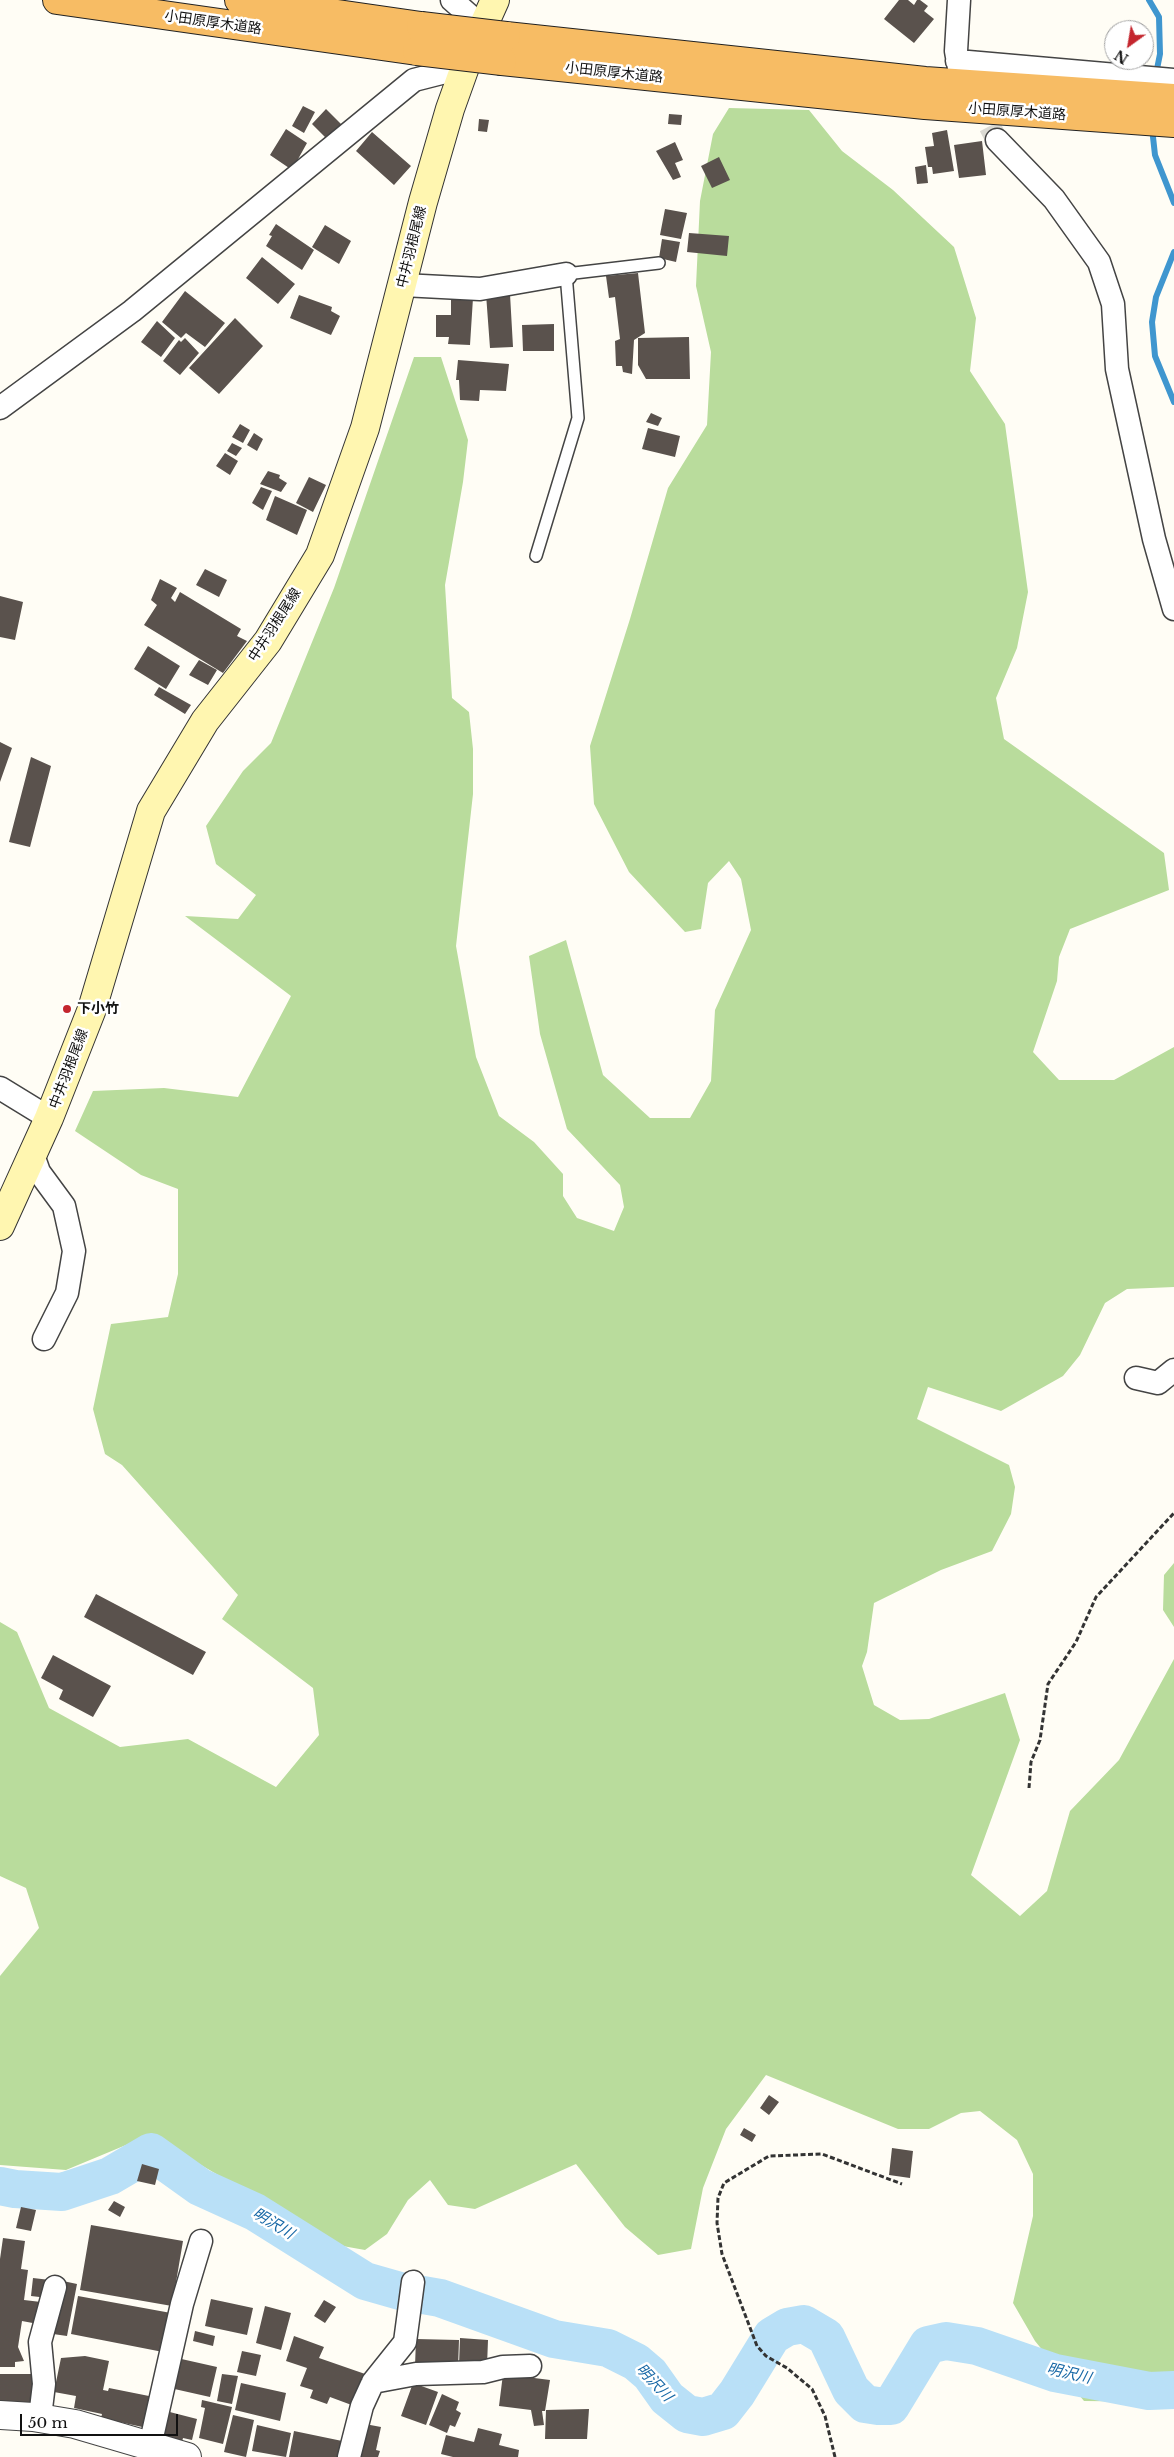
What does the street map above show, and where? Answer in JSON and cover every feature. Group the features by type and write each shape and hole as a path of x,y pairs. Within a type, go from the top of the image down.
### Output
{"highway":[{"name":"小田原厚木道路","path":"57,0 419,38 496,43 926,81 1174,98"},
{"name":"小田原厚木道路","path":"239,0 419,38"},
{"name":"小田原厚木道路","path":"496,43 925,105 1174,123"}],"main road":[{"name":"中井羽根尾線","path":"0,1226 49,1118 92,1009 151,811 205,721 268,641 320,555 365,428 423,202 450,110 465,67 496,43 496,0"}],"street":[{"path":"452,0 496,43"},
{"path":"959,0 956,51 958,64 1174,80"},
{"path":"0,408 132,311 414,80 465,67"},
{"path":"997,140 1054,199 1099,262 1112,304 1117,369 1154,539 1174,610"},
{"path":"403,285 480,289 566,274"},
{"path":"0,1088 49,1118"},
{"path":"32,1155 39,1172 64,1206 74,1251 67,1293 44,1339"},
{"path":"1136,1378 1158,1383 1174,1370"},
{"path":"150,2446 188,2280 201,2241"},
{"path":"349,2457 362,2406 373,2382 405,2342 413,2282"},
{"path":"40,2418 44,2384 40,2342 55,2287"},
{"path":"373,2382 416,2374 483,2372 503,2366 530,2366"},
{"path":"0,2415 40,2418 75,2424 187,2457"}],"lane":[{"path":"536,556 578,418 566,274 659,263"}],"path":[{"path":"1029,1788 1031,1762 1040,1740 1048,1684 1076,1642 1096,1597 1174,1514"},
{"path":"835,2457 825,2416 812,2389 787,2368 766,2356 757,2346 722,2254 717,2223 718,2198 724,2183 769,2156 822,2154 902,2184"}],"green space":[{"path":"729,108 809,110 842,151 893,190 954,247 976,318 970,371 1005,424 1028,592 1017,648 996,698 1004,739 1164,853 1169,890 1070,929 1059,957 1057,981 1033,1052 1059,1080 1114,1080 1174,1047 1174,1287 1127,1289 1105,1303 1080,1355 1063,1376 1001,1411 928,1387 917,1419 1009,1465 1015,1487 1011,1514 992,1551 941,1570 874,1603 867,1652 862,1666 874,1705 900,1720 929,1719 1005,1693 1020,1740 971,1875 1020,1916 1047,1891 1070,1811 1119,1760 1174,1659 1174,2402 1084,2401 1035,2341 1013,2303 1033,2216 1033,2174 1017,2140 980,2111 961,2113 929,2129 898,2129 766,2075 726,2129 703,2188 691,2249 658,2255 625,2227 576,2164 475,2209 448,2205 430,2180 408,2200 387,2234 365,2250 337,2245 150,2135 66,2170 0,2165 0,1976 39,1928 26,1888 0,1876 0,1622 17,1632 49,1708 120,1747 188,1739 276,1787 319,1735 313,1688 222,1619 238,1595 122,1465 105,1454 93,1409 111,1324 168,1317 178,1274 178,1189 141,1175 75,1131 93,1091 164,1088 238,1097 291,996 185,916 238,919 256,895 216,864 206,826 243,771 271,743 334,588 414,357 441,357 468,440 463,482 445,585 452,698 469,712 473,749 473,794 456,946 476,1057 499,1116 534,1142 563,1174 563,1196 577,1218 614,1231 624,1207 620,1185 567,1129 540,1034 529,956 566,940 603,1075 650,1118 690,1118 711,1081 715,1010 751,930 741,879 729,861 708,883 701,929 685,932 629,872 594,804 590,746 630,619 668,488 707,425 711,352 696,286 700,201 713,134"},
{"path":"1174,1563 1174,1627 1163,1610 1164,1575"}],"building":[{"path":"899,0 908,0 914,5 917,0 920,0 928,6 924,11 934,19 914,43 884,19"},
{"path":"303,106 315,112 304,133 292,126"},
{"path":"326,109 342,125 327,139 312,124"},
{"path":"669,114 682,115 681,125 668,124"},
{"path":"479,119 489,120 487,132 478,131"},
{"path":"286,129 307,143 292,170 270,155"},
{"path":"947,130 954,171 933,174 932,167 928,167 925,147 934,146 932,133"},
{"path":"372,132 411,166 394,185 356,151"},
{"path":"982,141 986,175 959,178 954,145"},
{"path":"675,142 683,160 675,163 681,177 673,180 656,151"},
{"path":"719,157 730,180 712,188 701,166"},
{"path":"926,165 928,183 917,184 915,167"},
{"path":"665,209 687,213 681,239 660,235"},
{"path":"276,224 314,250 302,270 266,246 272,236 269,235"},
{"path":"325,225 351,241 339,264 312,247"},
{"path":"689,233 729,236 727,256 687,252"},
{"path":"662,239 680,242 676,262 659,258"},
{"path":"262,257 295,284 278,304 246,278"},
{"path":"638,273 645,333 634,340 632,374 623,372 622,366 616,366 615,341 620,339 615,297 609,298 606,276"},
{"path":"185,291 225,323 205,347 186,333 181,338 162,322"},
{"path":"486,294 510,294 513,347 490,348"},
{"path":"299,295 332,307 331,311 340,316 331,335 290,318"},
{"path":"451,296 473,298 470,345 448,344 449,337 436,337 436,315 451,315"},
{"path":"235,318 263,346 219,394 189,368"},
{"path":"157,321 175,338 161,357 141,342"},
{"path":"554,324 554,351 523,351 522,325"},
{"path":"689,337 690,379 646,379 638,365 638,338"},
{"path":"185,338 199,353 180,375 163,361 179,340 181,342"},
{"path":"458,360 509,364 506,391 480,390 479,401 460,400 459,380 456,380"},
{"path":"651,413 662,418 658,426 646,422"},
{"path":"240,424 250,430 243,443 232,437"},
{"path":"648,428 680,436 675,457 642,449"},
{"path":"254,433 263,439 257,451 247,445"},
{"path":"232,443 242,448 236,456 227,451"},
{"path":"225,453 238,461 230,475 216,466"},
{"path":"268,471 280,475 279,478 287,483 281,492 260,484"},
{"path":"309,477 326,485 313,512 296,503"},
{"path":"261,487 272,491 263,510 252,503"},
{"path":"275,496 307,510 297,535 266,520"},
{"path":"205,569 227,580 219,597 196,585"},
{"path":"160,579 177,588 171,598 175,602 180,592 241,629 237,636 247,641 223,673 144,625 157,605 151,600"},
{"path":"0,596 23,602 15,640 0,637"},
{"path":"148,646 180,666 166,689 134,669"},
{"path":"199,660 217,670 208,685 189,675"},
{"path":"159,687 191,705 185,714 154,695"},
{"path":"0,742 12,748 0,782"},
{"path":"31,757 51,766 30,847 9,842"},
{"path":"96,1594 206,1652 193,1675 84,1617"},
{"path":"53,1655 111,1686 93,1717 59,1699 63,1690 41,1678"},
{"path":"769,2095 779,2102 769,2115 760,2108"},
{"path":"744,2128 756,2135 752,2142 740,2135"},
{"path":"892,2148 913,2151 910,2178 889,2175"},
{"path":"142,2164 159,2169 155,2185 137,2181"},
{"path":"114,2201 125,2207 120,2217 108,2210"},
{"path":"21,2207 36,2210 31,2231 16,2228"},
{"path":"91,2225 183,2241 172,2306 80,2290"},
{"path":"3,2238 25,2241 21,2269 28,2270 24,2300 41,2302 38,2324 22,2321 18,2347 24,2361 15,2362 15,2367 0,2367 0,2259"},
{"path":"33,2278 50,2280 48,2298 31,2296"},
{"path":"63,2281 77,2284 67,2336 53,2334"},
{"path":"78,2296 171,2313 163,2352 71,2334"},
{"path":"211,2299 253,2308 247,2335 205,2326"},
{"path":"324,2300 336,2307 325,2323 314,2316"},
{"path":"265,2306 291,2313 281,2350 256,2343"},
{"path":"195,2331 215,2336 213,2346 193,2341"},
{"path":"294,2336 324,2347 319,2358 368,2375 357,2407 330,2397 327,2404 310,2398 313,2390 300,2386 307,2368 286,2361"},
{"path":"460,2338 488,2340 487,2366 459,2365"},
{"path":"416,2339 459,2340 458,2368 415,2366"},
{"path":"242,2351 261,2355 256,2376 237,2372"},
{"path":"85,2356 109,2361 103,2390 108,2391 109,2388 154,2397 147,2428 101,2418 102,2414 74,2408 76,2396 54,2392 61,2358"},
{"path":"177,2358 217,2367 210,2397 170,2388"},
{"path":"0,2374 38,2374 34,2404 0,2402"},
{"path":"222,2374 238,2376 232,2404 217,2401"},
{"path":"503,2374 550,2380 545,2411 542,2411 544,2425 534,2426 531,2410 499,2406"},
{"path":"241,2383 286,2393 280,2421 235,2410"},
{"path":"413,2383 438,2392 426,2425 401,2416"},
{"path":"442,2394 459,2402 456,2410 461,2413 455,2427 450,2425 447,2433 429,2425"},
{"path":"202,2400 232,2407 223,2444 199,2438 205,2408 201,2407"},
{"path":"589,2409 587,2439 545,2439 546,2410"},
{"path":"162,2410 197,2419 192,2440 183,2438 181,2446 161,2441"},
{"path":"233,2415 254,2420 246,2457 224,2452"},
{"path":"365,2424 381,2427 376,2450 380,2451 378,2457 356,2457"},
{"path":"257,2425 291,2433 286,2457 252,2451"},
{"path":"478,2428 502,2434 499,2445 519,2450 518,2457 453,2457 441,2454 446,2435 474,2442"},
{"path":"294,2431 347,2442 344,2457 289,2457"}],"waterway":[{"path":"1149,0 1159,17 1160,54 1156,74"},
{"path":"1152,128 1155,155 1174,203"},
{"path":"1174,252 1156,297 1152,322 1155,356 1174,402"},
{"name":"明沢川","path":"0,2186 15,2189 62,2192 110,2176 151,2152 200,2187 255,2212 365,2281 400,2291 440,2298 554,2339 608,2348 636,2362 650,2374 667,2398 687,2414 703,2417 723,2411 737,2393 772,2336 787,2327 804,2324 826,2337 851,2390 865,2404 891,2406 928,2345 946,2341 977,2346 1055,2373 1149,2391 1174,2390"}],"tunnel":[{"path":"974,97 997,140"}],"place":[{"name":"下小竹","path":"67,1009"}]}
